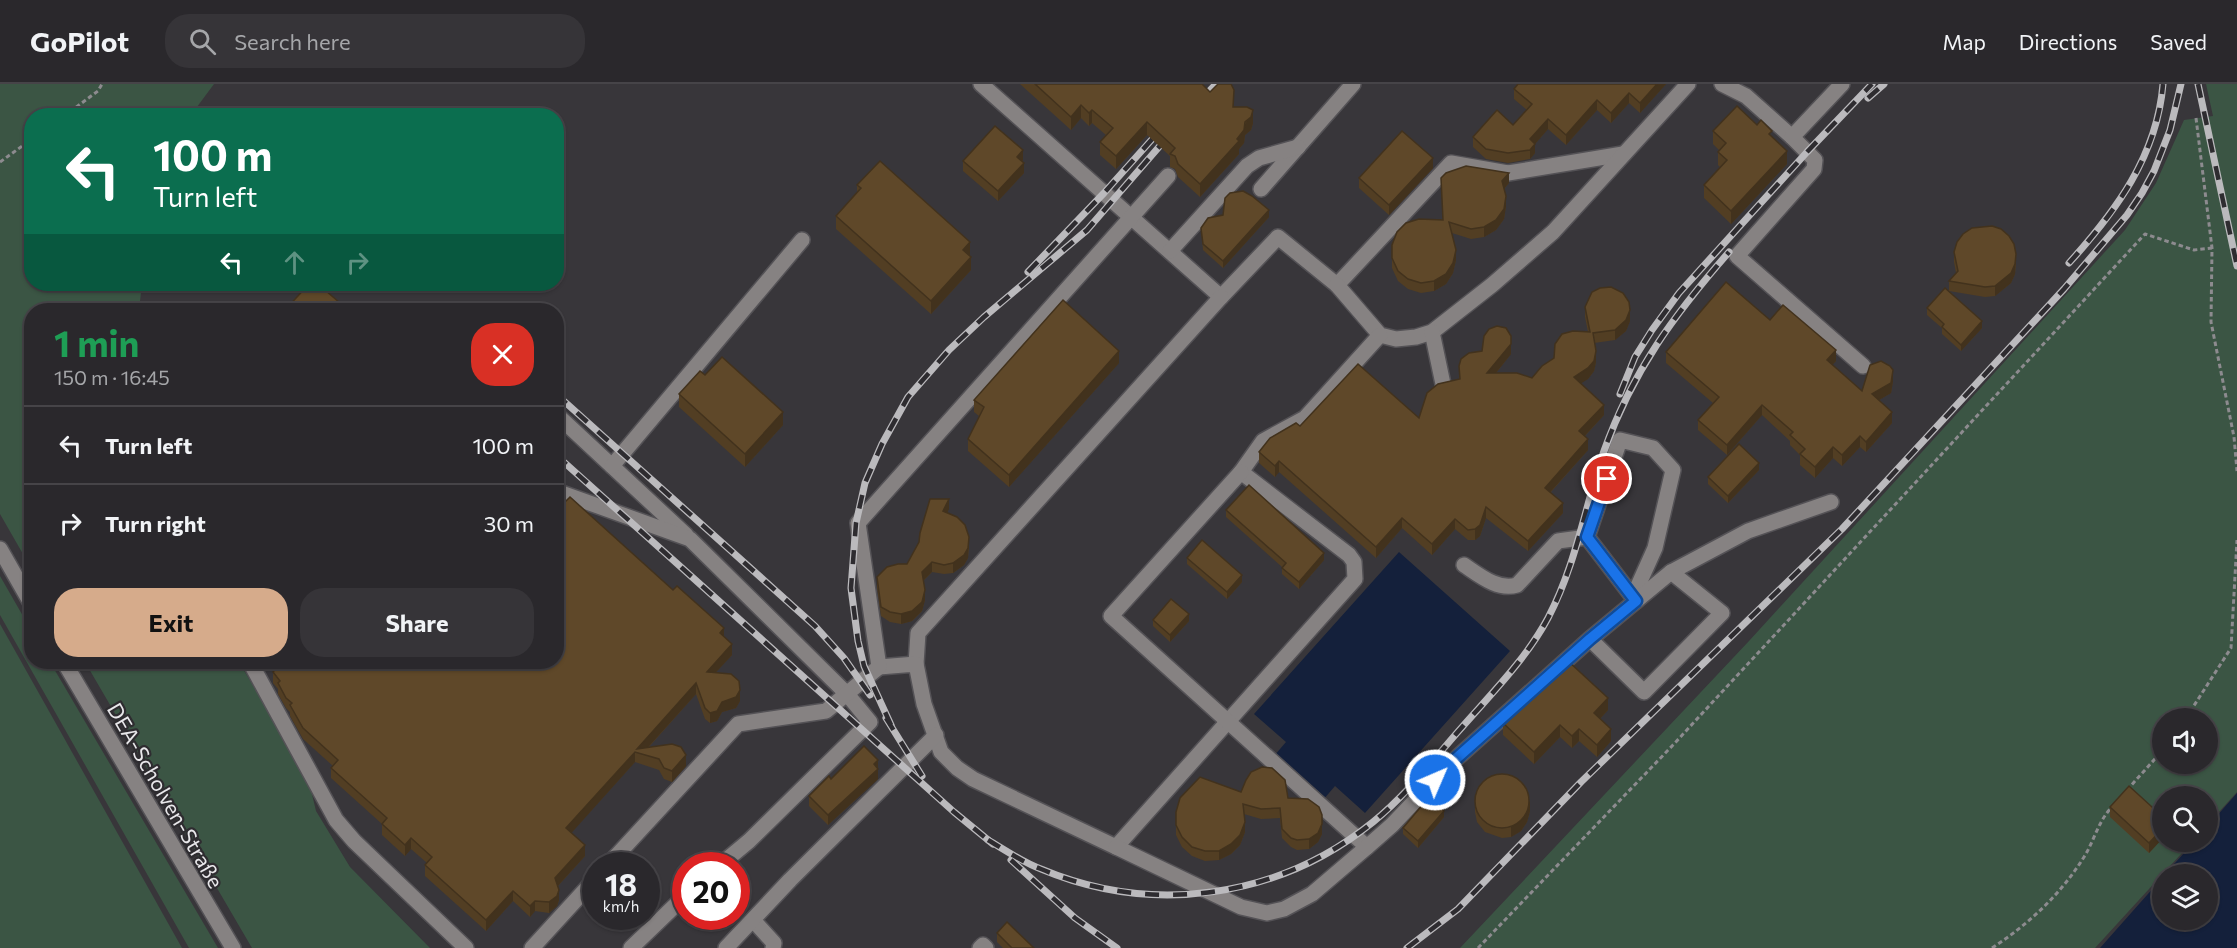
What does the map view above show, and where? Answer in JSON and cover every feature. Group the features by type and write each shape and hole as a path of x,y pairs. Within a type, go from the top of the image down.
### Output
{"street":[{"path":"981,84 1221,297"},
{"path":"1261,189 1353,84"},
{"path":"1688,84 1553,232 1492,285 1432,332 1416,338 1396,339 1380,335 1337,285 1278,237 1221,297 918,633 916,664 924,704 942,752 957,768 973,779 1241,907 1267,913 1284,909 1312,894 1367,848 1449,765 1634,599 1671,572 1748,531 1832,502"},
{"path":"1722,84 1737,89 1746,96 1815,160 1814,169 1737,256 1863,366"},
{"path":"1792,137 1842,84"},
{"path":"1170,251 1246,166 1259,158 1298,147"},
{"path":"1337,285 1451,163 1508,173 1623,154"},
{"path":"879,667 858,523 1168,176"},
{"path":"612,466 802,240"},
{"path":"1432,332 1443,384"},
{"path":"1367,848 1111,616 1241,472 1263,441 1305,418 1380,335"},
{"path":"564,421 690,539 847,694 870,722 736,852"},
{"path":"1587,537 1620,440 1653,448 1673,470 1654,548 1634,599"},
{"path":"1116,847 1355,579 1354,562 1349,555 1241,472"},
{"path":"564,494 690,539"},
{"path":"1587,537 1634,599"},
{"path":"1464,565 1499,585 1510,587 1516,585 1558,541 1587,537"},
{"path":"0,549 24,591"},
{"path":"1590,639 1644,692 1722,613 1671,572"},
{"path":"620,852 738,724 826,711 879,667 916,664"},
{"name":"DEA-Scholven-Straße","path":"68,669 232,948"},
{"path":"254,669 336,820 354,841 466,948"},
{"path":"726,948 790,880 936,735"},
{"path":"532,948 582,893"},
{"path":"631,948 672,908"},
{"path":"753,920 774,943 773,948"},
{"path":"980,948 983,945 986,948"}],"path":[{"path":"75,108 98,91 102,84"},
{"path":"2196,118 2212,248 2211,322 2234,437 2237,471"},
{"path":"0,162 24,146"},
{"path":"1478,948 1673,745 2145,234 2194,250 2212,248"},
{"path":"2192,708 2230,648 2237,540"},
{"path":"2125,792 2152,762"},
{"path":"1992,948 2017,931 2057,895 2085,855 2103,817 2118,800"}],"green space":[{"path":"0,84 214,84 196,108 24,108 24,291 141,291 140,303 24,303 24,556 0,514"},
{"path":"2206,84 2237,84 2237,792 2218,813 2218,786 2152,786 2152,852 2183,852 2172,864 2152,864 2152,886 2095,948 1460,948 1749,641 2125,230 2156,183 2184,120 2213,116"},
{"path":"0,576 24,618 24,657 0,615"},
{"path":"0,624 182,948 0,948"},
{"path":"31,669 54,669 218,948 189,948"},
{"path":"89,669 243,669 292,751 310,786 316,811 350,867 430,948 252,948"}],"water":[{"path":"1399,552 1510,651 1365,813 1335,786 1323,800 1274,756 1286,742 1254,714"},
{"path":"2237,793 2237,948 2100,948 2152,889 2152,930 2218,930 2218,864 2174,864 2185,852 2218,852 2218,815"}],"building":[{"path":"1035,84 1202,84 1210,92 1218,84 1231,84 1234,90 1233,107 1247,107 1253,110 1237,139 1239,141 1200,184 1178,164 1175,156 1170,154 1175,148 1147,122 1116,156 1100,142 1113,128 1092,110 1089,113 1081,105 1071,117"},
{"path":"1518,84 1657,84 1640,103 1629,93 1611,113 1597,100 1566,135 1548,119 1530,139 1535,144 1530,150 1508,153 1486,149 1473,137 1497,110 1513,125 1532,104 1514,89"},
{"path":"1737,106 1757,125 1761,120 1772,131 1769,134 1787,151 1731,211 1704,185 1727,160 1718,152 1726,143 1713,131"},
{"path":"995,126 1023,150 1017,157 1024,163 998,191 963,161"},
{"path":"1402,131 1433,158 1389,205 1359,178"},
{"path":"880,161 970,242 963,250 971,257 931,301 836,216 861,188 857,185"},
{"path":"1466,166 1509,173 1502,181 1506,196 1504,209 1496,220 1484,227 1471,229 1449,222 1456,250 1453,263 1446,274 1434,281 1421,283 1408,279 1398,271 1392,258 1392,245 1397,232 1406,223 1419,219 1443,220 1441,178 1446,173"},
{"path":"1243,191 1269,210 1223,261 1203,244 1201,228 1208,218 1223,215 1225,198 1230,193"},
{"path":"1992,226 2001,229 2014,244 2015,264 2011,273 1995,286 1985,287 1949,281 1958,271 1954,252 1963,234 1972,228"},
{"path":"1726,282 1770,320 1783,305 1836,350 1827,360 1862,391 1870,365 1881,361 1890,366 1893,370 1891,383 1872,394 1892,412 1866,442 1860,436 1842,455 1833,447 1815,467 1800,454 1805,449 1790,435 1793,432 1762,405 1727,445 1698,420 1719,397 1666,352"},
{"path":"1611,287 1623,293 1629,302 1630,310 1626,320 1615,330 1593,333 1596,351 1594,361 1574,377 1604,405 1579,431 1588,439 1545,488 1563,503 1528,541 1486,507 1480,525 1475,529 1468,530 1455,519 1432,544 1402,518 1376,547 1279,461 1275,466 1259,452 1270,438 1296,423 1300,426 1358,364 1419,418 1427,393 1438,384 1460,379 1461,359 1469,353 1482,351 1484,336 1489,329 1497,326 1506,328 1511,336 1511,344 1487,373 1517,373 1532,378 1542,366 1554,358 1555,344 1562,334 1573,331 1590,332 1585,307 1592,292 1600,288"},
{"path":"1945,288 1982,321 1961,345 1942,327 1944,324 1927,308"},
{"path":"303,291 326,291 340,303 291,303"},
{"path":"1063,300 1119,351 1009,475 968,439 984,407 974,400"},
{"path":"722,357 783,412 745,454 679,394 700,371 705,375"},
{"path":"1739,444 1759,463 1728,496 1708,477"},
{"path":"1249,485 1324,553 1299,582 1282,568 1286,563 1226,510"},
{"path":"570,497 673,590 677,586 724,628 720,633 732,644 707,672 731,674 739,681 740,690 736,697 722,702 717,711 710,713 705,708 696,683 637,749 672,744 681,747 686,755 672,771 664,768 659,759 635,752 566,828 585,845 555,878 559,890 557,896 549,902 535,901 530,906 513,891 486,920 425,865 432,857 411,838 405,845 382,824 387,818 331,768 338,760 303,728 290,705 292,703 286,698 278,683 280,681 273,672 276,669 564,669 564,503"},
{"path":"930,499 949,499 943,511 957,517 965,525 969,537 968,548 964,555 953,563 944,565 932,562 922,572 925,590 922,602 912,611 901,614 890,612 881,607 877,577 887,567 907,564 919,542"},
{"path":"1202,540 1242,575 1227,592 1187,558"},
{"path":"1171,599 1189,614 1170,635 1153,620"},
{"path":"1568,661 1608,698 1594,713 1611,729 1597,745 1579,729 1572,736 1560,725 1534,752 1503,723 1532,692 1545,680 1548,683"},
{"path":"864,746 878,760 874,764 878,769 828,815 809,796 829,776 831,779"},
{"path":"1262,767 1272,768 1285,780 1288,798 1308,799 1319,807 1322,824 1318,833 1309,839 1291,838 1282,829 1280,808 1261,809 1243,804 1245,822 1240,835 1219,851 1205,851 1192,847 1182,837 1176,825 1176,812 1180,798 1200,777 1241,792 1251,772"},
{"path":"1502,774 1512,776 1521,782 1527,791 1529,801 1527,811 1521,820 1512,826 1502,828 1492,826 1483,820 1477,811 1475,801 1477,791 1483,782 1492,776"},
{"path":"2129,786 2152,807 2152,840 2149,843 2110,807"},
{"path":"1429,797 1444,811 1418,841 1403,828"},
{"path":"1007,922 1034,948 1012,948 997,933"}],"railway":[{"path":"1199,102 1216,84"},
{"path":"1620,394 1635,357 1679,293 1872,84"},
{"path":"1868,98 1884,84"},
{"path":"2069,263 2118,202 2143,159 2159,110 2163,84"},
{"path":"1407,948 1458,909 1581,782 1842,529 2064,289 2127,215 2142,193 2154,171 2170,130 2181,84"},
{"path":"2198,84 2237,266"},
{"path":"1028,272 1163,127"},
{"path":"891,725 864,666 858,641 851,588 856,523 865,483 882,444 908,397 949,350 984,317 1087,230 1171,133"},
{"path":"988,840 1034,866 1084,884 1127,892 1170,895 1214,892 1256,883 1297,868 1336,848 1373,822 1426,768 1505,678 1539,634 1566,577 1604,451 1628,395 1673,321 1729,252"},
{"path":"564,401 815,626 844,658 870,695"},
{"path":"564,462 954,812 993,844"},
{"path":"886,718 922,776"},
{"path":"1011,860 1075,918 1117,948"}],"route":[{"path":"1435,780 1555,670 1636,601 1587,537 1607,479"}]}
